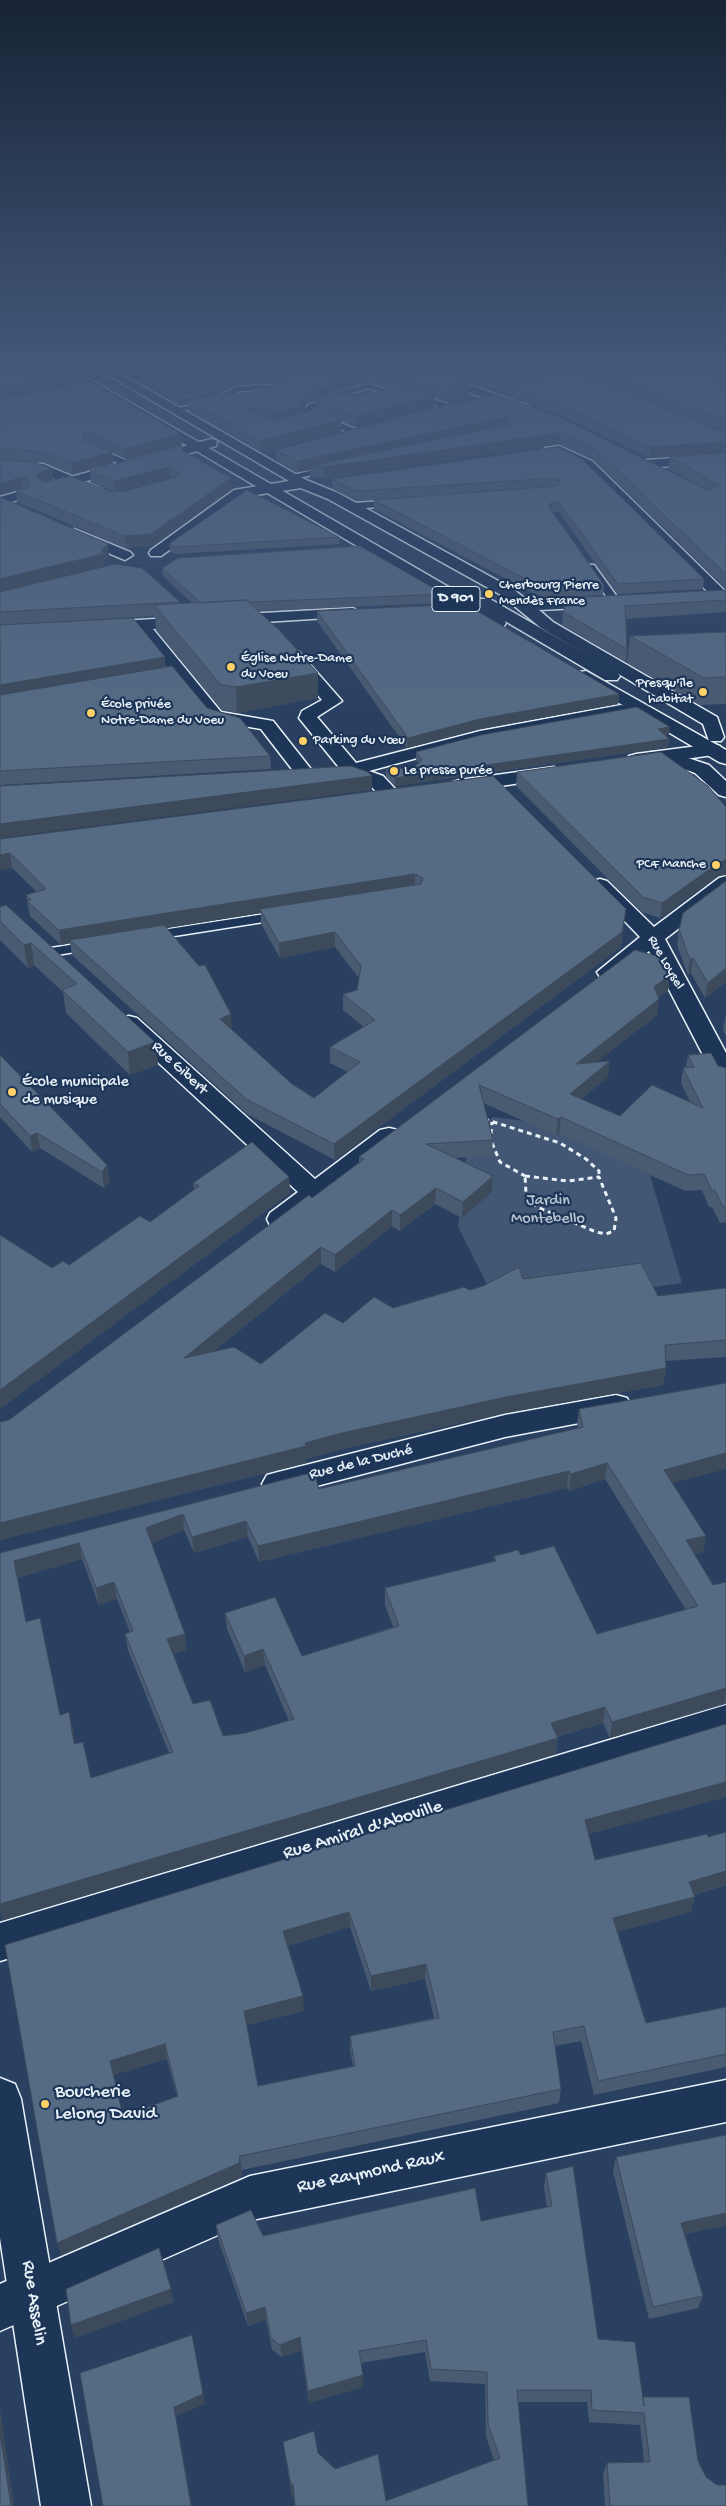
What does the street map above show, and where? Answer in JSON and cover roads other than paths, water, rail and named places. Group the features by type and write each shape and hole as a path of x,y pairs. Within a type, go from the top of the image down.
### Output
{"street":[{"path":"46,488 63,483"},
{"path":"75,483 113,498"},
{"path":"237,483 248,491"},
{"name":"D 901","path":"284,483 717,738"},
{"path":"156,553 239,493 287,484 334,483"},
{"path":"607,483 723,595"},
{"name":"D 901","path":"287,484 370,548 640,707 717,738"},
{"path":"287,484 333,496 354,506 507,592 554,630 717,738"},
{"path":"0,501 24,494"},
{"path":"0,501 22,511"},
{"path":"57,526 125,555"},
{"path":"340,550 370,548"},
{"path":"114,566 115,560 125,555 156,553 172,561"},
{"path":"701,596 723,595"},
{"path":"522,606 634,600"},
{"path":"441,608 469,606"},
{"path":"185,608 200,622"},
{"path":"81,628 364,612"},
{"path":"259,618 333,701 308,715 308,718 353,772"},
{"path":"141,625 175,674 215,716 267,725 305,773"},
{"path":"353,772 369,764 480,736 640,707"},
{"path":"613,764 652,758 717,738"},
{"path":"711,775 717,738"},
{"path":"652,758 691,764 711,775 726,791"},
{"path":"438,789 574,770"},
{"path":"285,775 353,772 376,780 390,795"},
{"path":"497,781 516,800"},
{"path":"365,798 409,792"},
{"name":"Rue Loysel","path":"586,871 653,938 726,1076"},
{"path":"590,985 726,882"},
{"path":"33,934 73,972"},
{"name":"Rue Gibert","path":"110,1005 314,1193"},
{"path":"259,1234 412,1119"},
{"name":"Rue de la Duché","path":"248,1492 506,1426 640,1402"},
{"name":"Rue Amiral d'Aboville","path":"0,1942 726,1721"},
{"name":"Rue Asselin","path":"0,2099 16,2302 66,2506"},
{"name":"Rue Raymond Raux","path":"16,2302 250,2198 726,2101"}],"lane":[{"path":"354,506 411,502"},
{"path":"587,562 615,601"},
{"path":"140,938 297,913"},
{"path":"52,952 110,942"}],"place":[{"name":"Cherbourg Pierre Mendès France","path":"489,594"},
{"name":"Église Notre-Dame du Voeu","path":"231,667"},
{"name":"Presqu'île habitat","path":"703,692"},
{"name":"École privée Notre-Dame du Voeu","path":"91,713"},
{"name":"Parking du Vœu","path":"303,741"},
{"name":"Le presse purée","path":"394,771"},
{"name":"PCF Manche","path":"716,865"},
{"name":"École municipale de musique","path":"12,1092"},
{"name":"Boucherie Lelong David","path":"45,2104"}],"park label":[{"name":"Jardin Montebello","path":"548,1211"}]}
